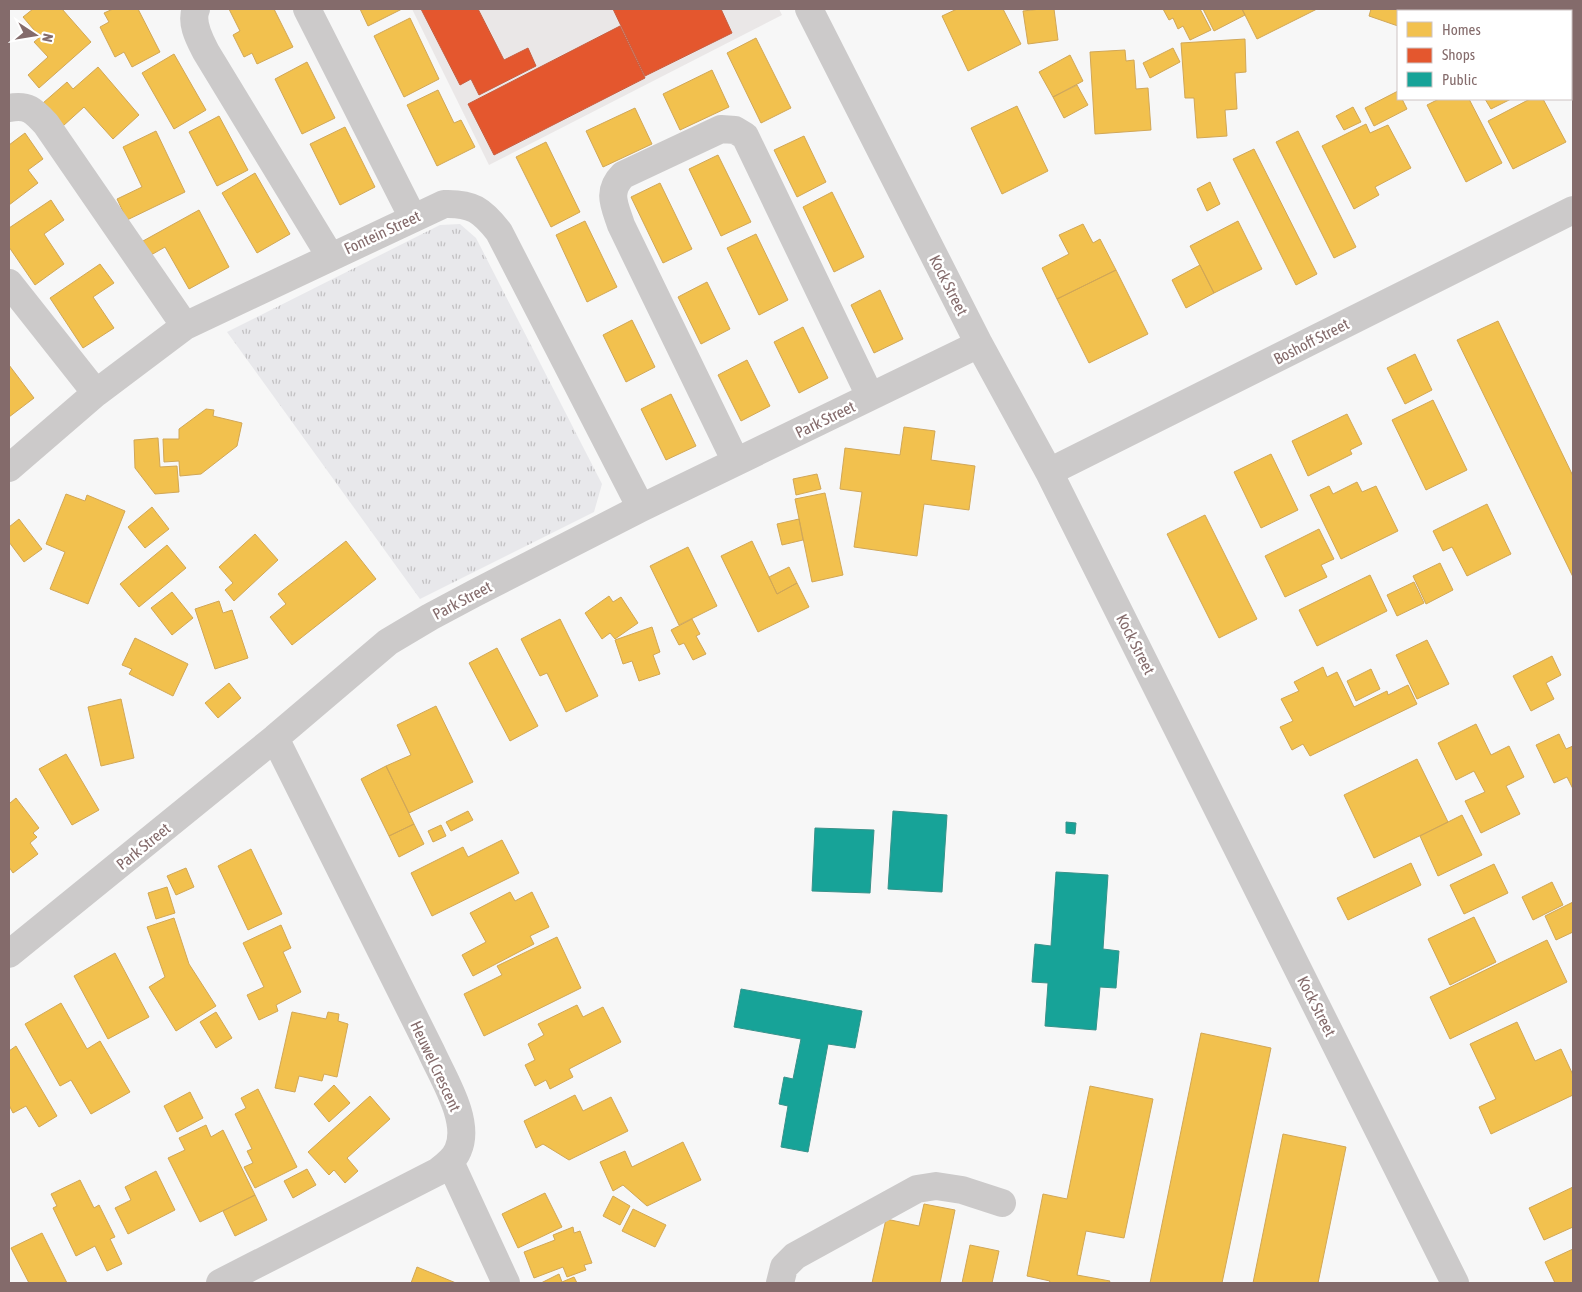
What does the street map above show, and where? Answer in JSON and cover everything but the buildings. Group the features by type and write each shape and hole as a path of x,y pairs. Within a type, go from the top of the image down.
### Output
{"street":[{"path":"196,9 194,13 196,30 206,52 330,256"},
{"path":"307,9 413,218"},
{"name":"Kock Street","path":"809,9 979,344 1049,472 1456,1283"},
{"path":"9,108 17,106 32,109 46,124 185,326"},
{"path":"736,462 621,225 613,201 613,190 617,181 623,175 721,129 735,130 745,136 870,396"},
{"name":"Fontein Street","path":"9,468 96,393 185,326 330,256 444,204 460,204 474,208 487,217 499,232 641,508"},
{"name":"Boshoff Street","path":"1049,472 1573,210"},
{"path":"9,283 96,393"},
{"name":"Park Street","path":"9,954 275,738 388,642 475,593 641,508 979,344"},
{"name":"Heuwel Crescent","path":"220,1283 437,1172 450,1162 458,1151 463,1136 462,1121 454,1100 275,738"},
{"path":"450,1162 506,1283"},
{"path":"780,1283 784,1267 795,1256 917,1189 936,1186 962,1190 1002,1203"}],"shaded area":[{"path":"412,9 779,9 782,15 489,165"}],"green space":[{"path":"460,224 476,238 602,484 594,512 420,599 227,332 440,225"}]}
